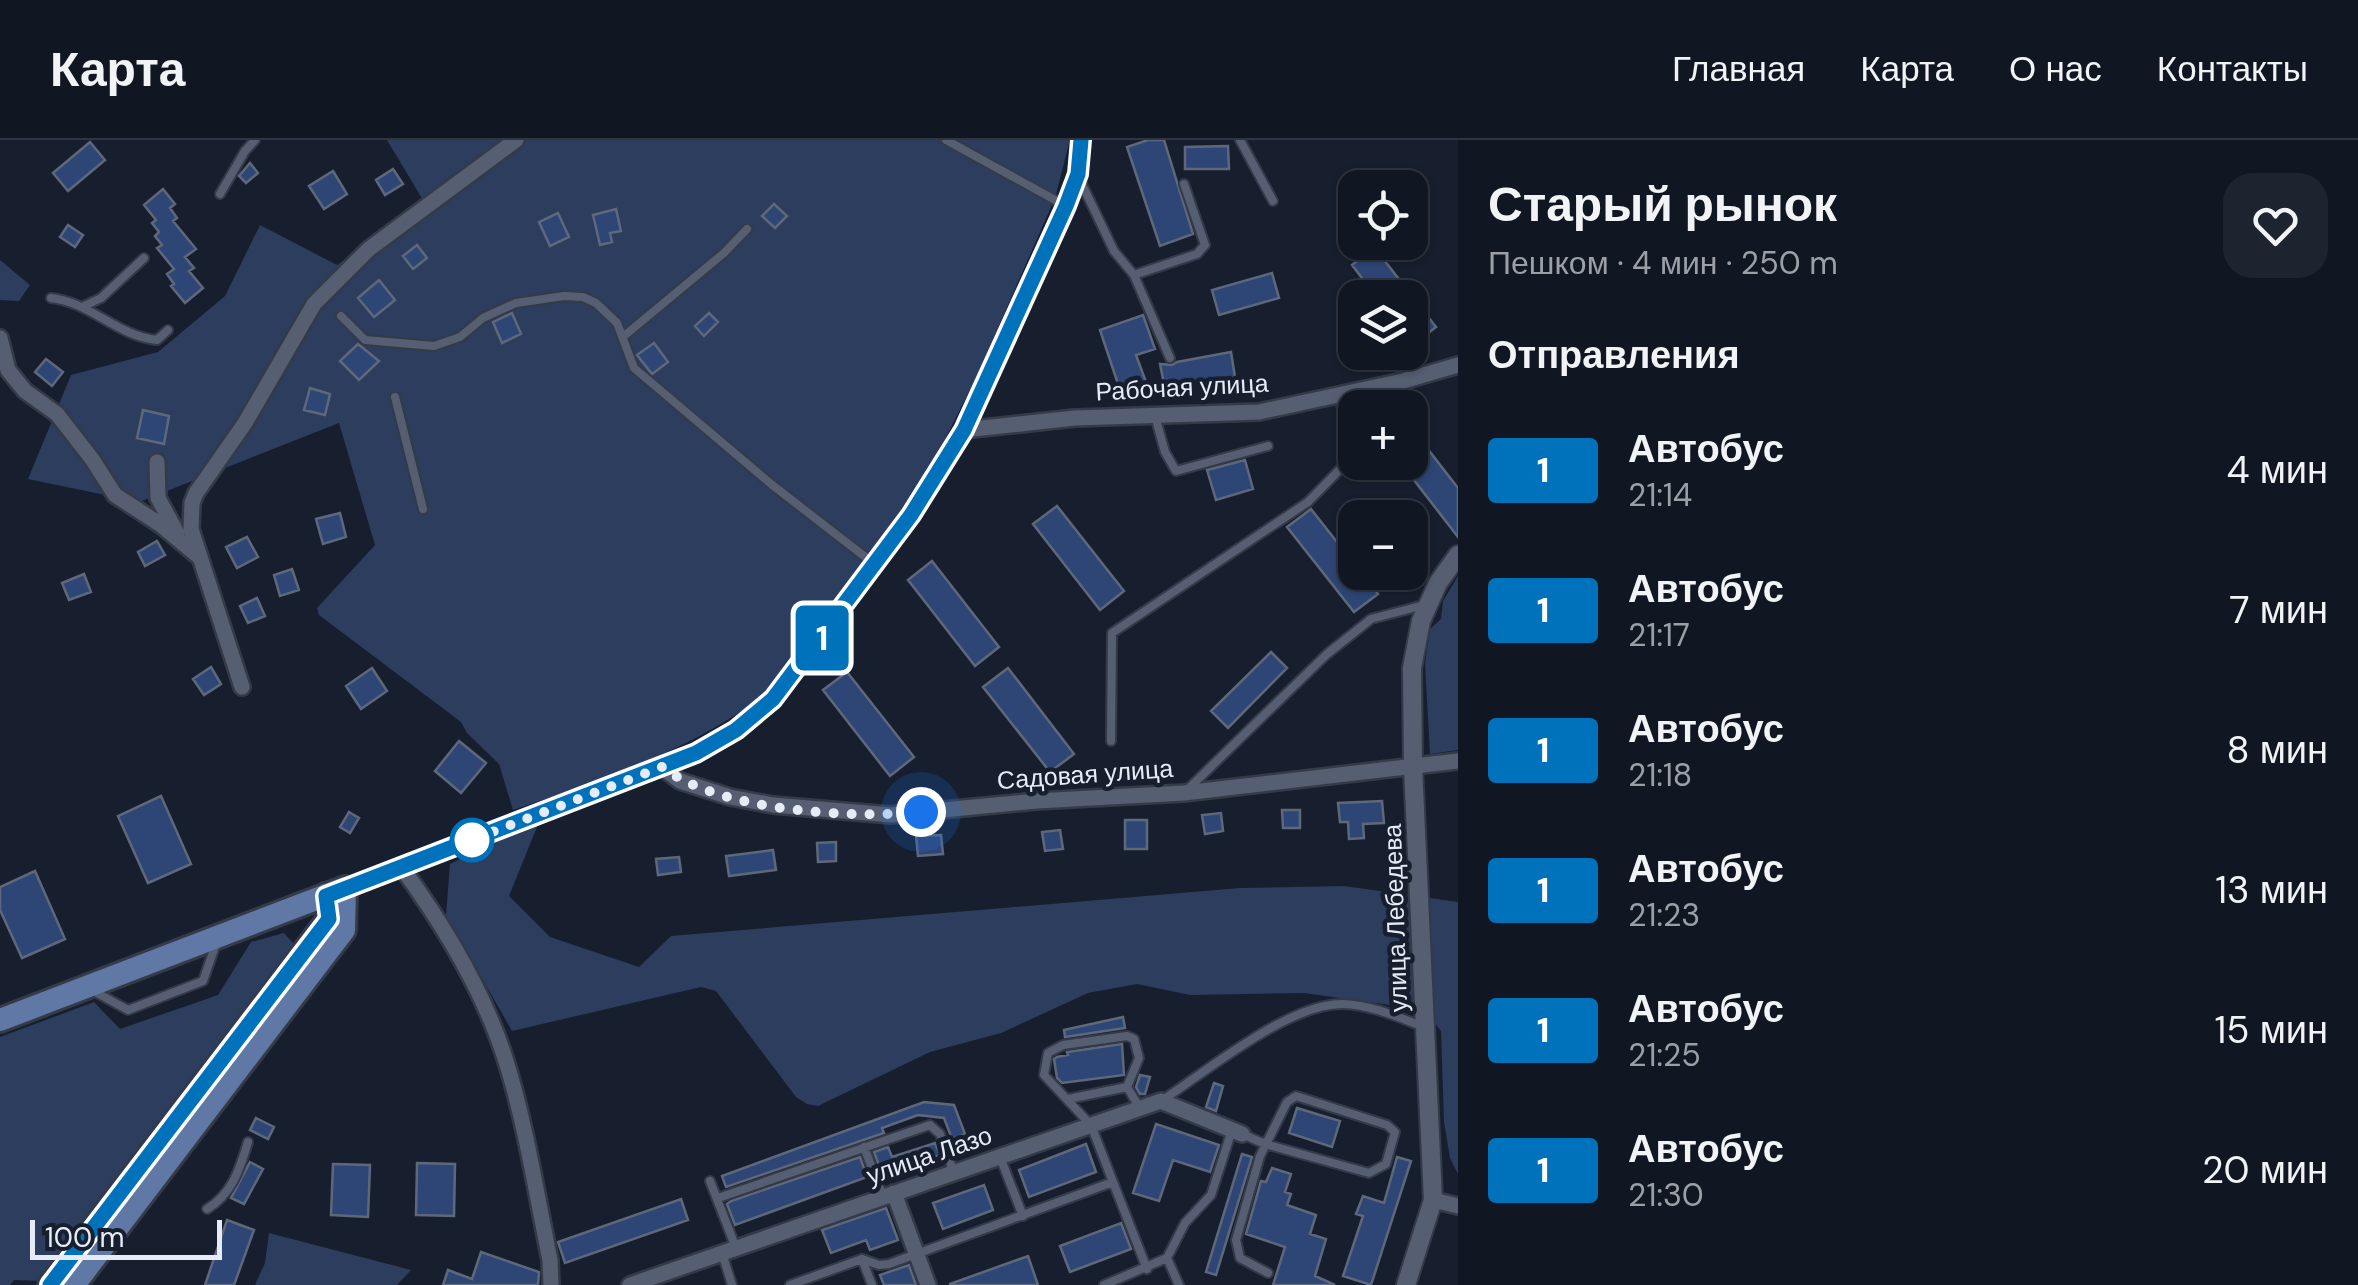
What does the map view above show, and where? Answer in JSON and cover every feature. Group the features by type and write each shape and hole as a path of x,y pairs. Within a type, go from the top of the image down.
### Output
{"main road":[{"path":"0,1020 336,892"},
{"path":"50,1285 329,919 336,892"},
{"path":"74,1285 344,930 336,892"}],"street":[{"path":"242,688 190,519 196,493 245,422 314,304 370,249 516,140"},
{"path":"336,892 662,767 719,741 773,699 876,565 964,430 1066,206 1078,174 1081,140"},
{"path":"0,338 8,370 57,414 115,495 134,510 145,513 201,559"},
{"name":"Рабочая улица","path":"1358,390 1458,365"},
{"name":"Рабочая улица","path":"964,430 1075,418 1259,412 1338,394"},
{"path":"158,462 158,498 181,541"},
{"name":"улица Лебедева","path":"1406,1285 1433,1200 1412,668 1415,643 1429,604 1458,555"},
{"name":"Садовая улица","path":"662,767 680,781 730,797 773,806 891,815 1184,793 1458,762"},
{"path":"402,868 454,947 497,1036 510,1073 548,1248 551,1285"},
{"path":"1161,1101 1237,1132"},
{"name":"улица Лазо","path":"630,1285 1161,1101"},
{"path":"889,1195 928,1285"},
{"path":"1433,1200 1458,1206"}],"lane":[{"path":"220,194 245,151 256,140"},
{"path":"946,140 1066,206"},
{"path":"1240,140 1273,201"},
{"path":"1078,174 1114,252 1134,275 1170,358"},
{"path":"1134,275 1197,254 1205,246 1184,184"},
{"path":"624,336 747,228"},
{"path":"81,308 102,298 144,258"},
{"path":"341,316 365,340 376,344 434,346 460,338 483,318 516,303 564,296 596,303 617,323 634,368 771,484 876,565"},
{"path":"51,298 67,300 142,338 157,340 168,330"},
{"path":"395,397 423,509"},
{"path":"1155,416 1165,452 1176,471 1268,446"},
{"path":"1111,740 1112,633 1308,502 1338,471"},
{"path":"1184,793 1327,654 1371,620 1429,604"},
{"path":"86,987 128,1010 203,981 219,937"},
{"path":"1161,1101 1296,1013 1322,1005 1376,1008 1424,1027"},
{"path":"1127,1087 1139,1058 1134,1038 1063,1045 1048,1053 1044,1076 1092,1124 1146,1269"},
{"path":"1068,1099 1127,1087"},
{"path":"1127,1087 1140,1108"},
{"path":"1104,1285 1167,1258 1185,1223 1211,1195 1237,1132 1264,1144 1369,1173 1386,1164 1395,1132 1387,1124 1296,1096 1286,1102 1264,1144 1246,1196 1235,1247 1240,1258 1268,1273"},
{"path":"718,1198 930,1125 940,1134 954,1173"},
{"path":"207,1209 235,1182 248,1142"},
{"path":"864,1148 889,1195"},
{"path":"1000,1157 1023,1216"},
{"path":"710,1181 718,1198 732,1285"},
{"path":"790,1285 818,1281 862,1259 880,1266 1113,1182"},
{"path":"1167,1258 1179,1285"},
{"path":"862,1259 872,1285"}],"shaded area":[{"path":"387,140 1070,140 1055,198 976,378 924,481 769,692 678,747 513,810 499,764 461,722 319,615 317,608 375,545 339,423 139,502 28,479 71,375 158,352 225,296 260,225 337,265 426,205"},
{"path":"0,260 30,285 19,301 0,300"},
{"path":"1458,576 1458,750 1430,754 1425,664 1430,629 1441,619 1443,601"},
{"path":"539,822 509,896 550,937 639,967 671,936 1240,888 1344,886 1458,902 1458,1174 1450,1158 1444,1122 1441,1031 1430,1017 1390,1005 1304,993 1190,995 1137,984 1088,993 1001,1033 930,1052 818,1106 796,1097 716,991 701,987 512,1031 446,915 450,864 468,855 478,860 486,854 485,845"},
{"path":"284,933 295,945 289,959 41,1281 14,1280 10,1285 0,1285 0,1037 94,1002 120,1029 218,995 251,942"},
{"path":"269,1233 411,1270 397,1285 255,1285 265,1263"}],"building":[{"path":"1164,140 1193,234 1160,246 1127,147"},
{"path":"90,142 105,160 68,191 53,173"},
{"path":"1228,146 1229,169 1185,169 1185,147"},
{"path":"250,163 258,173 246,183 239,176"},
{"path":"393,169 403,184 385,195 376,180"},
{"path":"333,171 347,194 324,209 309,186"},
{"path":"163,189 175,204 170,208 177,218 173,221 196,249 185,257 194,268 189,271 203,288 185,303 171,286 174,284 167,274 174,269 157,248 162,245 155,236 159,232 152,223 156,220 144,205"},
{"path":"774,204 787,216 775,228 762,216"},
{"path":"616,209 621,231 610,233 612,242 600,245 593,215"},
{"path":"558,213 569,237 550,246 539,222"},
{"path":"68,225 83,235 75,247 60,237"},
{"path":"417,245 427,258 413,269 403,256"},
{"path":"1358,260 1384,260 1400,280 1363,280 1352,265"},
{"path":"1272,273 1279,298 1219,315 1212,290"},
{"path":"379,280 395,300 374,317 358,298"},
{"path":"512,313 521,334 502,343 493,322"},
{"path":"709,313 718,322 704,336 695,326"},
{"path":"1143,315 1155,349 1136,355 1146,382 1120,390 1100,330"},
{"path":"1428,317 1436,327 1428,333"},
{"path":"654,343 668,362 652,374 637,355"},
{"path":"358,344 379,361 359,380 340,361"},
{"path":"1231,352 1235,377 1165,389 1160,364"},
{"path":"46,359 63,372 52,386 35,372"},
{"path":"310,388 330,394 325,415 304,410"},
{"path":"143,410 169,416 164,444 137,438"},
{"path":"1428,449 1458,488 1458,537 1414,480 1428,480"},
{"path":"1245,460 1253,489 1216,500 1207,470"},
{"path":"1057,506 1124,591 1100,610 1033,524"},
{"path":"1311,509 1338,543 1338,590 1375,590 1378,594 1354,612 1287,527"},
{"path":"340,513 346,537 323,544 316,519"},
{"path":"247,537 258,557 237,568 226,547"},
{"path":"157,541 165,555 145,566 138,552"},
{"path":"932,561 999,647 975,666 908,580"},
{"path":"292,569 299,590 280,596 274,575"},
{"path":"84,574 91,592 69,600 62,583"},
{"path":"257,598 265,616 248,623 240,606"},
{"path":"1271,652 1287,668 1228,728 1211,711"},
{"path":"211,667 221,684 204,695 193,679"},
{"path":"372,668 387,691 361,709 346,686"},
{"path":"1008,668 1074,754 1050,772 983,687"},
{"path":"847,672 914,757 890,776 823,690"},
{"path":"459,741 486,763 461,793 435,771"},
{"path":"161,796 191,864 148,883 118,816"},
{"path":"1382,801 1384,823 1363,824 1364,838 1349,839 1348,822 1340,822 1338,803"},
{"path":"1282,810 1300,810 1300,828 1283,828"},
{"path":"349,812 359,818 350,833 340,827"},
{"path":"1221,813 1223,831 1205,834 1202,815"},
{"path":"1125,820 1147,820 1147,849 1125,849"},
{"path":"1060,830 1063,849 1045,851 1042,832"},
{"path":"941,835 943,854 918,856 916,836"},
{"path":"836,842 836,861 818,862 817,843"},
{"path":"773,850 776,870 729,876 726,856"},
{"path":"679,857 681,872 658,875 656,859"},
{"path":"35,871 65,939 22,958 0,910 0,887"},
{"path":"1123,1017 1125,1028 1065,1037 1064,1030"},
{"path":"1122,1044 1124,1075 1062,1083 1057,1078 1057,1057"},
{"path":"1140,1075 1150,1077 1145,1094 1140,1094 1136,1087"},
{"path":"1214,1083 1223,1086 1216,1111 1206,1107"},
{"path":"924,1102 954,1105 965,1134 952,1139 944,1118 918,1115 882,1128 884,1133 726,1187 722,1176"},
{"path":"1297,1108 1340,1121 1332,1147 1289,1133"},
{"path":"256,1118 274,1127 268,1139 250,1130"},
{"path":"1156,1124 1219,1145 1210,1172 1173,1160 1159,1201 1133,1193"},
{"path":"935,1143 940,1155 882,1174 874,1152 888,1147 892,1157"},
{"path":"1086,1144 1096,1172 1029,1197 1019,1170"},
{"path":"1242,1154 1252,1157 1216,1275 1206,1272"},
{"path":"860,1157 867,1177 735,1225 727,1204 731,1201"},
{"path":"1397,1157 1411,1161 1371,1285 1343,1276 1363,1216 1356,1214 1363,1196 1384,1203"},
{"path":"250,1162 263,1169 244,1204 231,1198"},
{"path":"417,1163 455,1164 454,1216 416,1215"},
{"path":"333,1164 370,1165 368,1217 331,1215"},
{"path":"1272,1168 1291,1174 1285,1192 1291,1194 1287,1205 1316,1215 1310,1234 1326,1239 1315,1276 1335,1285 1273,1285 1285,1247 1246,1234 1261,1181 1266,1182"},
{"path":"984,1185 993,1210 943,1229 933,1203"},
{"path":"681,1199 688,1220 565,1263 558,1242"},
{"path":"886,1208 898,1240 870,1250 866,1240 831,1253 822,1230"},
{"path":"227,1220 254,1230 234,1285 205,1285"},
{"path":"1121,1223 1131,1249 1070,1272 1060,1246"},
{"path":"481,1252 539,1272 538,1285 443,1285 448,1270 472,1279"},
{"path":"1028,1256 1038,1285 950,1285 950,1284"},
{"path":"909,1265 916,1285 884,1285 880,1275"}],"bus line":[{"name":"1","path":"50,1285 329,919 326,896 696,753 736,730 773,699 876,565 964,430 1066,206 1078,174 1081,140"}],"route":[{"path":"472,840 466,842 662,767 697,788 773,806 891,815 921,812"}]}
